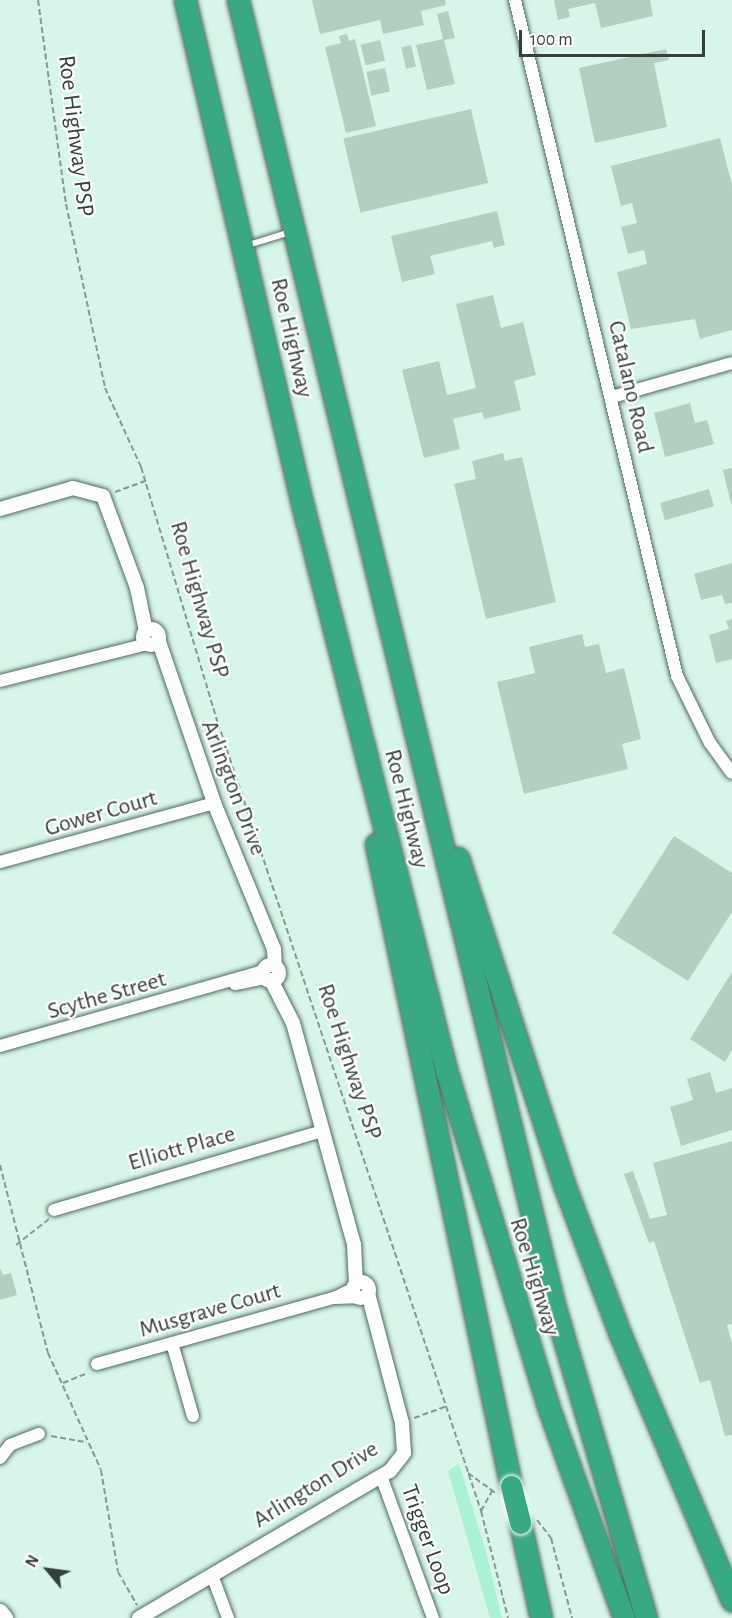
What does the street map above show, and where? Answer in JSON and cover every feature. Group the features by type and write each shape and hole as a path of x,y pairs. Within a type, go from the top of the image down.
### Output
{"highway":[{"name":"Roe Highway","path":"185,0 356,720 482,1196 548,1406 624,1618"},
{"name":"Roe Highway","path":"238,0 292,231 554,1305 646,1618"},
{"path":"356,720 387,919 502,1488 520,1524 541,1618"},
{"path":"419,750 562,1179 620,1334 732,1600"}],"main road":[{"path":"0,1612 4,1618"}],"street":[{"name":"Catalano Road","path":"515,0 612,397 677,676 710,743 732,773"},
{"path":"612,397 732,363"},
{"path":"0,509 74,488 103,496"},
{"name":"Arlington Drive","path":"103,496 137,588 150,638 165,672 258,919 270,973 292,1023 354,1245 360,1291 377,1327 402,1423 404,1453 381,1476 212,1575 139,1614"},
{"path":"0,681 150,638"},
{"name":"Gower Court","path":"0,862 214,803"},
{"name":"Scythe Street","path":"0,1046 270,973"},
{"name":"Elliott Place","path":"54,1210 322,1131"},
{"name":"Musgrave Court","path":"97,1364 360,1291"},
{"path":"172,1343 193,1416"},
{"path":"0,1458 10,1445 39,1434"},
{"name":"Trigger Loop","path":"381,1476 433,1618"},
{"path":"212,1575 228,1618"}],"lane":[{"path":"244,246 292,231"}],"path":[{"name":"Roe Highway PSP","path":"38,0 82,293 105,388 146,481 218,723 481,1511 508,1618"},
{"path":"103,496 146,481"},
{"path":"0,1165 16,1245 48,1353 63,1383 109,1496 117,1572 139,1614"},
{"path":"0,1184 5,1182"},
{"path":"16,1245 42,1228 54,1210"},
{"path":"63,1383 84,1376 97,1364"},
{"path":"402,1423 445,1407"},
{"path":"39,1434 86,1442"},
{"path":"481,1511 502,1488"}],"green space":[{"path":"459,1464 486,1552 502,1618 490,1618 448,1471"}],"building":[{"path":"312,0 445,0 446,5 421,11 424,25 383,34 380,20 320,34"},
{"path":"554,0 650,0 653,16 601,28 595,3 568,9 570,17 558,20"},
{"path":"448,11 455,38 444,40 455,84 427,90 416,45 443,39 437,14"},
{"path":"347,34 349,41 355,39 376,126 346,133 325,47 341,43 339,36"},
{"path":"380,40 385,60 366,65 361,45"},
{"path":"411,45 416,66 406,69 401,47"},
{"path":"666,49 669,60 654,63 667,127 595,143 579,68"},
{"path":"385,68 390,91 371,95 366,72"},
{"path":"471,109 488,183 360,213 343,138"},
{"path":"720,138 732,185 732,330 700,339 695,319 631,329 617,272 647,264 644,250 628,254 621,227 637,223 632,203 621,206 611,166"},
{"path":"497,211 505,245 494,248 492,241 430,256 435,274 402,282 391,236"},
{"path":"493,295 501,328 523,322 536,375 514,381 521,410 484,419 482,412 453,419 460,449 424,458 402,370 439,361 447,395 476,388 456,304"},
{"path":"690,403 695,423 707,420 714,444 665,457 654,413"},
{"path":"503,453 505,461 522,457 556,602 486,619 454,484 476,479 472,461"},
{"path":"732,468 732,504 731,504 723,470"},
{"path":"709,489 714,506 665,520 660,503"},
{"path":"732,563 732,603 725,604 722,595 701,600 694,574"},
{"path":"732,619 732,659 716,663 709,635 729,629 726,621"},
{"path":"582,634 585,647 599,644 606,673 624,668 641,739 622,744 628,769 524,794 497,682 535,673 529,647"},
{"path":"674,836 732,873 732,912 688,981 612,933"},
{"path":"732,972 732,1050 725,1062 690,1039"},
{"path":"710,1072 716,1093 732,1088 732,1130 681,1146 670,1107 693,1100 687,1079"},
{"path":"732,1141 732,1324 727,1325 732,1344 732,1435 725,1436 710,1380 700,1383 654,1241 649,1243 624,1174 633,1171 650,1219 667,1215 653,1163"},
{"path":"0,1268 3,1275 11,1273 17,1295 0,1300"}]}
